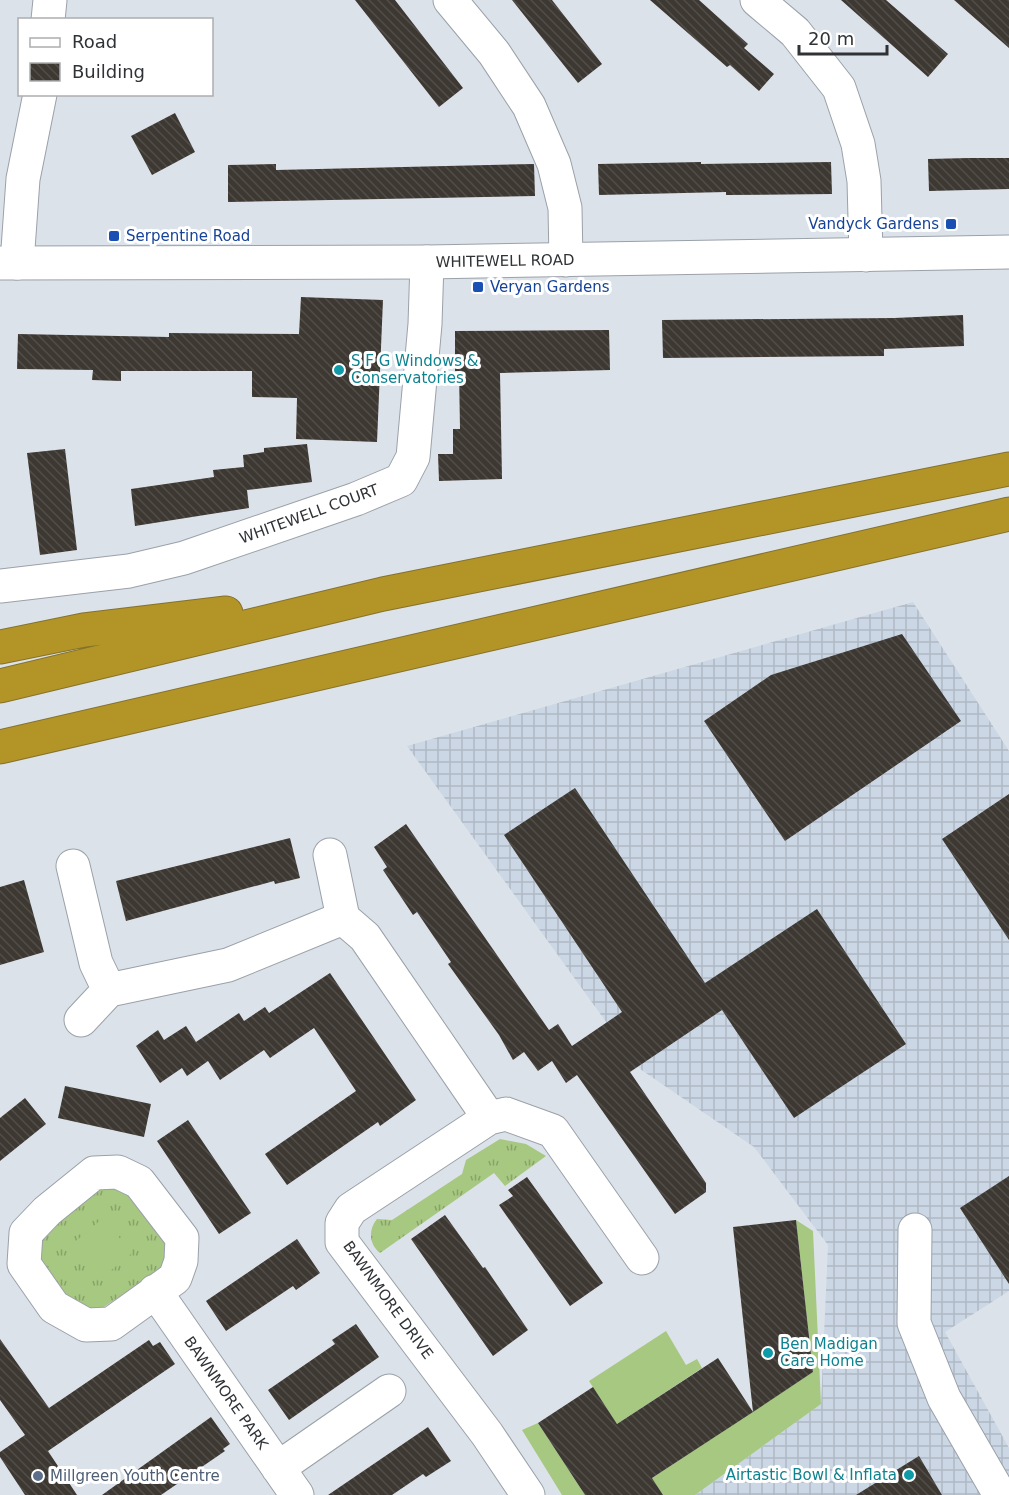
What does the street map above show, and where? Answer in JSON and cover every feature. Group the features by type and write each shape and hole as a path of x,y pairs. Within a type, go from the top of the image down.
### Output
{"highway":[{"path":"0,686 383,594 1009,469"},
{"path":"0,747 1009,514"},
{"path":"0,647 84,630 383,594"}],"street":[{"path":"48,18 50,0"},
{"path":"450,0 494,53 529,106 555,164 565,208 566,260"},
{"path":"757,0 795,32 839,88 858,144 864,182 866,255"},
{"path":"8,263 40,96"},
{"name":"WHITEWELL ROAD","path":"8,263 426,262 1009,252"},
{"name":"WHITEWELL COURT","path":"0,586 129,571 184,558 356,499 401,480 413,457 425,324 426,262"},
{"path":"330,855 343,918 365,937 489,1118 506,1114 553,1131 642,1258"},
{"path":"73,866 96,963 109,990"},
{"path":"81,1020 109,990 228,965 343,918"},
{"name":"BAWNMORE DRIVE","path":"489,1118 351,1209 342,1223 342,1242 487,1434 528,1495"},
{"path":"118,1172 139,1182 182,1238 181,1261 175,1278 154,1291 111,1324 86,1325 54,1307 24,1264 26,1233 47,1211 94,1173 118,1172"},
{"path":"915,1230 914,1323 944,1398 1000,1495"},
{"name":"BAWNMORE PARK","path":"154,1291 286,1486"},
{"path":"286,1486 389,1391"}],"shaded area":[{"path":"913,602 1009,751 1009,1291 945,1332 1009,1448 1009,1495 695,1495 821,1404 828,1245 754,1147 640,1069 407,746"}],"green space":[{"path":"500,1139 526,1144 546,1156 505,1186 494,1173 380,1253 376,1249 371,1232 377,1219 392,1220 462,1174 466,1160"},
{"path":"92,1188 121,1188 131,1195 165,1243 165,1262 162,1269 96,1312 75,1310 40,1261 41,1240"},
{"path":"103,1218 132,1253 98,1281 69,1247"},
{"path":"796,1220 813,1231 821,1404 695,1495 663,1495 652,1478 813,1372"},
{"path":"666,1331 686,1365 697,1359 702,1368 617,1424 589,1381"},
{"path":"538,1423 585,1495 562,1495 522,1430"}],"building":[{"path":"355,0 395,0 463,88 439,107"},
{"path":"512,0 552,0 602,64 578,83"},
{"path":"650,0 699,0 748,44 744,48 774,74 759,91 730,65 727,67"},
{"path":"841,0 886,0 948,54 928,77"},
{"path":"954,0 1009,0 1009,48"},
{"path":"175,113 195,152 152,175 131,136"},
{"path":"1009,158 1009,189 929,191 928,159"},
{"path":"701,162 701,164 831,162 832,194 726,195 726,192 599,195 598,164"},
{"path":"276,164 276,170 534,164 535,196 228,202 228,165"},
{"path":"301,297 383,300 377,442 296,439 297,398 252,397 252,371 121,371 121,381 92,380 93,370 17,369 18,334 169,337 169,333 299,334"},
{"path":"963,315 964,346 884,349 884,356 663,358 662,320 894,318"},
{"path":"609,330 610,370 500,373 502,479 439,481 438,454 453,454 453,429 460,429 459,371 455,371 455,331"},
{"path":"307,444 312,482 247,490 249,508 135,526 131,489 214,477 213,470 244,467 243,455 264,452 264,448"},
{"path":"65,449 77,550 40,555 27,453"},
{"path":"902,634 961,721 785,841 704,721 771,675"},
{"path":"575,788 705,983 817,909 906,1044 794,1118 722,1010 630,1072 706,1183 706,1192 675,1214 577,1075 566,1083 552,1061 538,1071 524,1052 513,1060 499,1035 448,964 451,962 417,912 413,915 383,870 387,867 374,847 406,824 549,1030 558,1024 572,1046 622,1012 504,835"},
{"path":"1009,794 1009,940 942,839"},
{"path":"290,838 300,878 275,884 274,881 126,921 116,881"},
{"path":"24,880 44,952 0,965 0,887"},
{"path":"330,973 416,1100 380,1126 378,1122 287,1185 265,1154 356,1091 314,1028 270,1058 264,1050 220,1080 208,1061 187,1076 182,1068 160,1083 136,1046 158,1030 164,1040 186,1026 196,1042 239,1013 244,1021 265,1007 269,1013"},
{"path":"65,1086 151,1104 144,1137 58,1118"},
{"path":"25,1098 46,1124 0,1161 0,1118"},
{"path":"188,1120 251,1213 219,1234 157,1141"},
{"path":"1009,1176 1009,1284 960,1208"},
{"path":"527,1177 603,1283 570,1306 499,1205 513,1196 508,1190"},
{"path":"445,1215 483,1268 485,1267 528,1330 493,1356 411,1239"},
{"path":"796,1220 813,1372 753,1412 733,1227"},
{"path":"297,1239 320,1273 296,1290 293,1286 226,1331 206,1301"},
{"path":"356,1324 379,1357 289,1420 268,1390 335,1344 332,1340"},
{"path":"0,1339 49,1408 149,1340 153,1346 160,1342 175,1364 48,1451 77,1495 25,1495 0,1457 0,1452 25,1435 0,1400"},
{"path":"718,1358 753,1412 652,1478 663,1495 585,1495 538,1423 593,1387 617,1424"},
{"path":"211,1417 230,1444 223,1449 225,1451 161,1495 102,1495"},
{"path":"428,1427 451,1461 426,1477 423,1474 392,1495 328,1495"},
{"name":"Airtastic Bowl & Inflata","path":"919,1456 942,1495 856,1495"}],"place":[{"name":"Vandyck Gardens","path":"951,224"},
{"name":"Serpentine Road","path":"114,236"},
{"name":"Veryan Gardens","path":"478,287"},
{"name":"S F G Windows & Conservatories","path":"339,370"},
{"name":"Ben Madigan Care Home","path":"768,1353"},
{"name":"Airtastic Bowl & Inflata","path":"909,1475"},
{"name":"Millgreen Youth Centre","path":"38,1476"}]}
